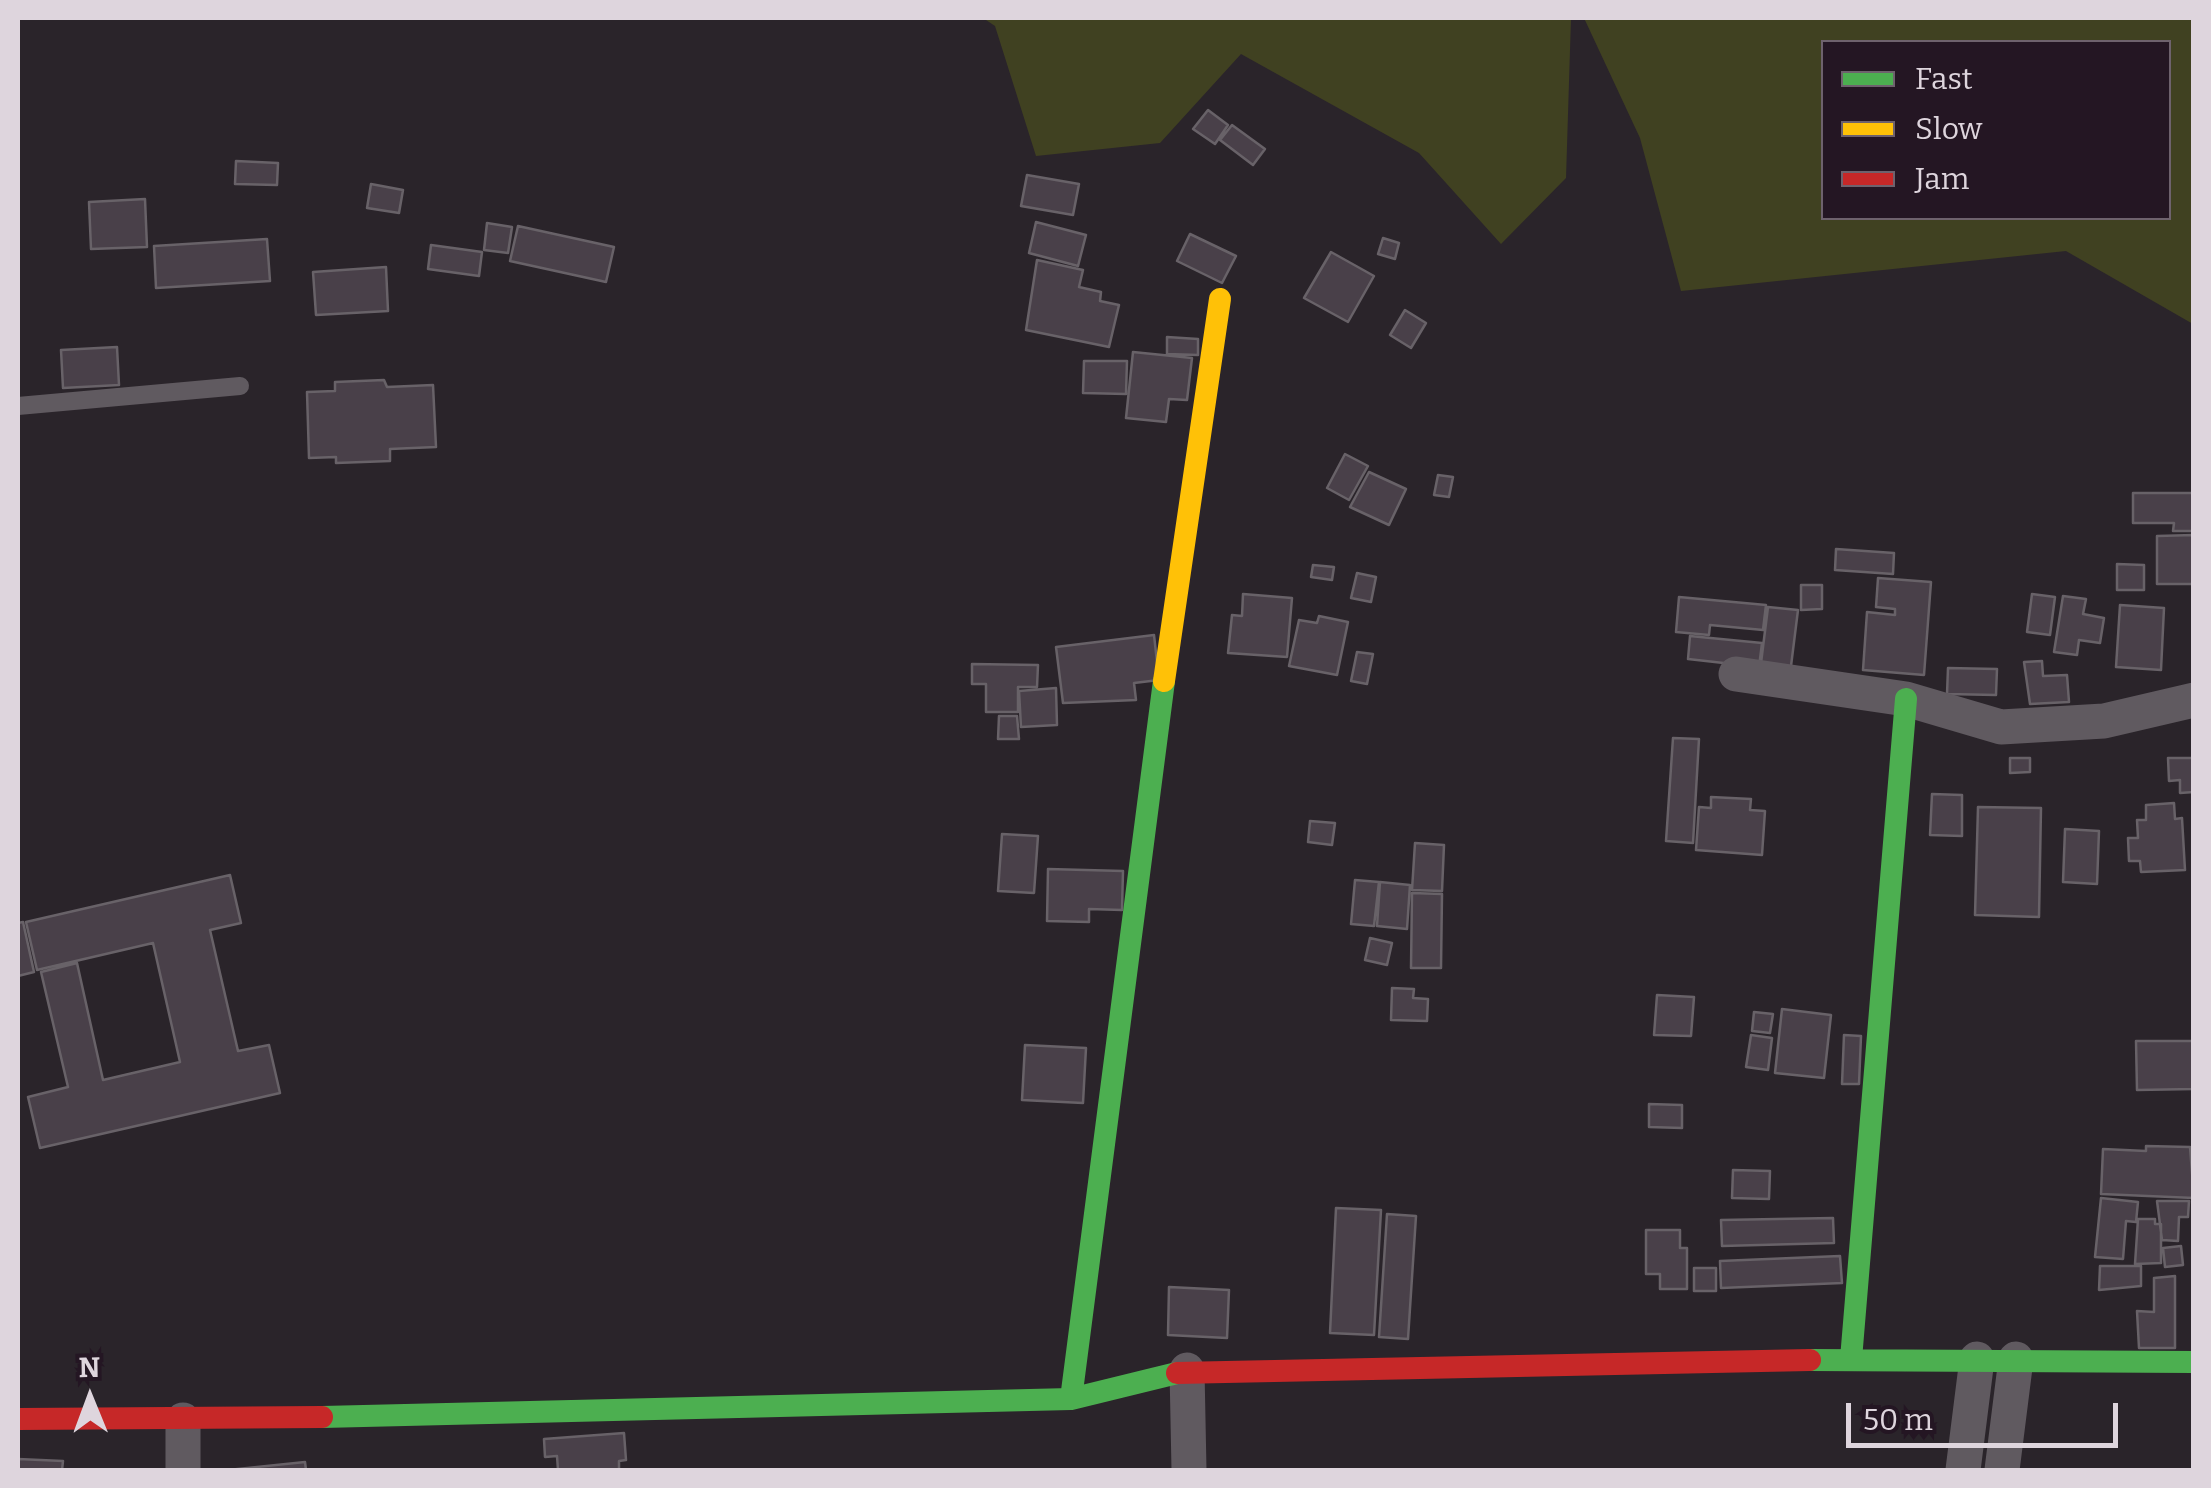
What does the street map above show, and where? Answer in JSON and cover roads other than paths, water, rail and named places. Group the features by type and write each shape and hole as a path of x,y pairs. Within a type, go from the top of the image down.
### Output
{"street":[{"path":"1071,1399 1139,855 1220,299"},
{"path":"1736,674 1906,699 2000,726 2104,720 2194,700"},
{"path":"1850,1359 1906,699"},
{"path":"1963,1470 1976,1358"},
{"path":"18,1419 182,1420 1071,1399 1187,1370 1850,1359 2194,1362"},
{"path":"2002,1470 2016,1359"},
{"path":"1187,1370 1188,1470"},
{"path":"182,1420 182,1470"}],"lane":[{"path":"18,406 240,386"}]}
